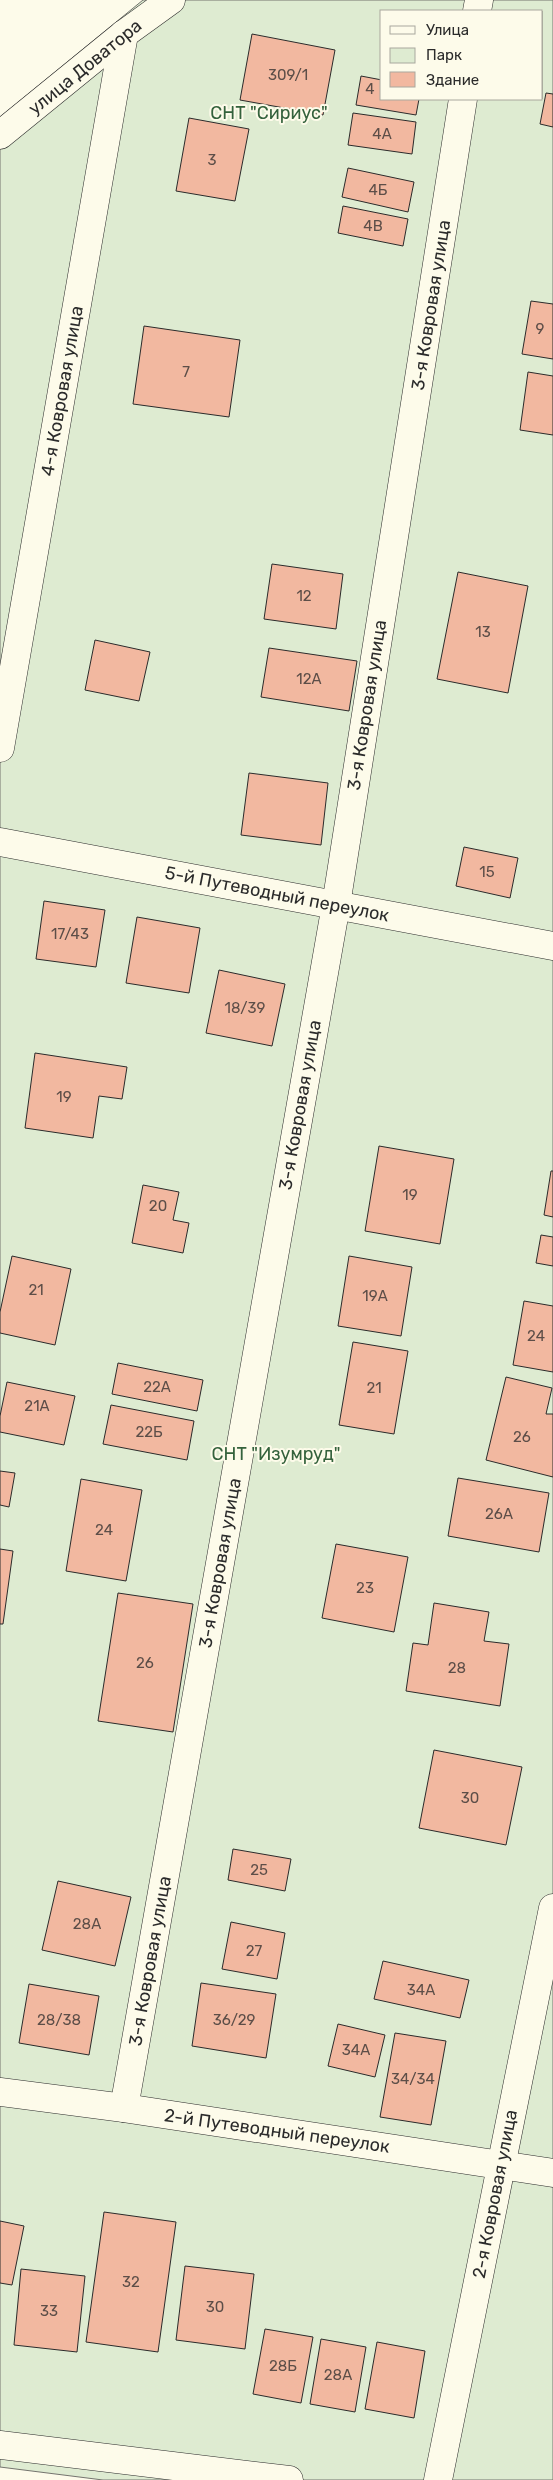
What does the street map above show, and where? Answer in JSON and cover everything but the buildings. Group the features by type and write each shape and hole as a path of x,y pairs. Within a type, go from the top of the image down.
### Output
{"street":[{"name":"улица Доватора","path":"0,135 124,34 171,0"},
{"name":"4-я Ковровая улица","path":"0,748 124,34"},
{"name":"3-я Ковровая улица","path":"124,2108 336,905 464,100"},
{"name":"5-й Путеводный переулок","path":"0,842 553,946"},
{"name":"2-я Ковровая улица","path":"438,2480 553,1908"},
{"name":"2-й Путеводный переулок","path":"0,2092 124,2108 553,2173"},
{"path":"0,2445 289,2480"}],"green space":[{"name":"СНТ \"Изумруд\"","path":"143,0 553,0 553,2480 103,2480 0,2467 0,117"}],"park label":[{"name":"СНТ \"Сириус\"","path":"269,113"}]}
